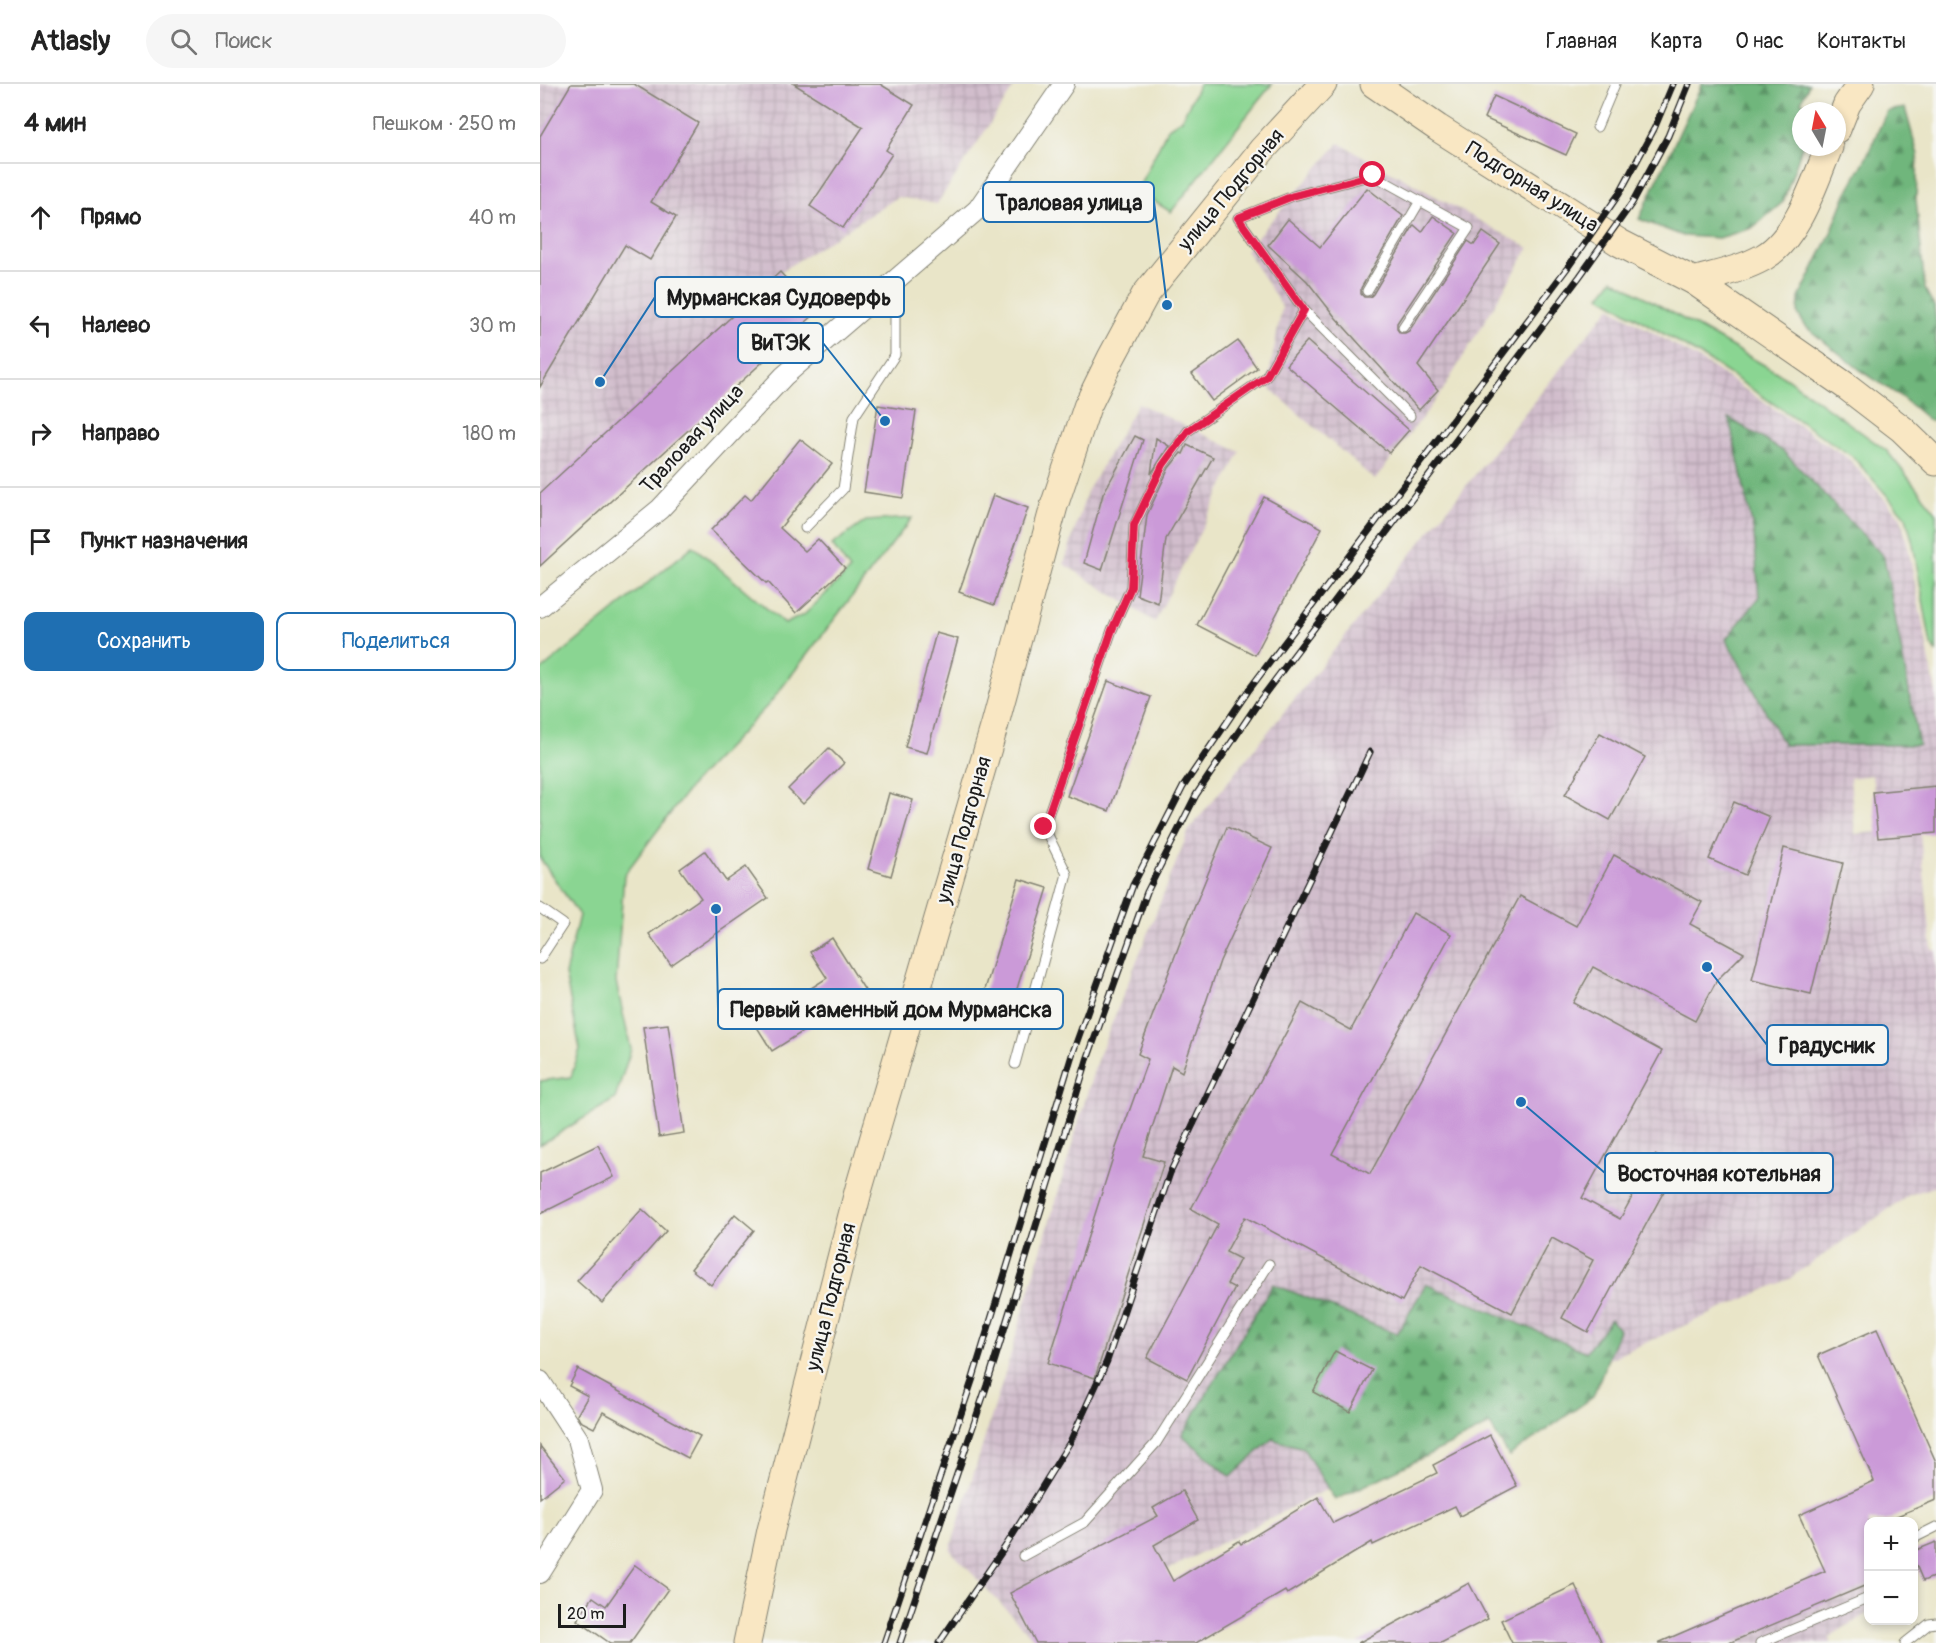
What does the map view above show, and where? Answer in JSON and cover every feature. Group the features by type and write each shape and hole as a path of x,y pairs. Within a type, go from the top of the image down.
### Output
{"main road":[{"name":"улица Подгорная","path":"747,1643 771,1530 859,1188 995,724 1054,506 1087,407 1145,296 1229,210 1262,150 1323,84"},
{"name":"Подгорная улица","path":"1374,84 1438,128 1620,243 1694,281 1846,386 1902,429 1936,462"},
{"path":"1846,106 1861,84"},
{"path":"1694,281 1748,265 1766,255 1782,242 1794,225 1825,156"}],"street":[{"name":"Траловая улица","path":"540,607 660,509 784,376 978,209 1064,84"},
{"path":"540,1381 578,1439 592,1490 540,1574"}],"lane":[{"path":"1597,127 1615,84"},
{"path":"1403,327 1469,228 1373,175 1229,210 1304,310 1410,416"},
{"path":"1367,291 1420,201"},
{"path":"805,528 843,489 854,417 895,355 895,279"},
{"path":"1015,1064 1067,874 1044,827 1112,630 1131,587 1134,525 1163,465 1188,431 1266,377 1304,310"},
{"path":"540,908 563,924 540,959"},
{"path":"1023,1556 1085,1522 1156,1443 1269,1264"},
{"path":"1918,1536 1936,1527"},
{"path":"1760,1643 1864,1600"},
{"path":"1905,1643 1929,1624 1936,1623"}],"shaded area":[{"path":"540,84 1016,84 937,204 898,197 780,272 540,492"},
{"path":"1339,143 1529,248 1443,390 1375,480 1267,386 1282,307 1246,250"},
{"path":"1610,307 1710,366 1849,459 1901,518 1936,693 1936,786 1874,792 1872,775 1850,778 1855,834 1877,832 1878,838 1920,834 1932,950 1936,950 1936,1186 1909,1195 1789,1279 1405,1450 1033,1638 950,1550 1009,1360 1096,1063 1189,830"},
{"path":"1138,403 1240,452 1155,622 1064,564 1087,492"},
{"path":"1864,1554 1864,1615 1829,1637 1830,1643 1658,1643"}],"green space":[{"path":"1199,84 1272,84 1171,212 1137,191 1168,128 1182,119"},
{"path":"1702,84 1809,84 1801,102 1792,102 1792,156 1799,156 1783,202 1752,228 1719,238 1683,236 1639,219"},
{"path":"1905,108 1918,155 1916,199 1925,289 1934,306 1936,322 1936,419 1930,421 1806,327 1798,314 1799,298 1887,111"},
{"path":"1613,279 1785,377 1887,451 1936,512 1936,652 1931,645 1906,517 1853,457 1711,362 1600,296"},
{"path":"1729,418 1783,451 1884,557 1919,745 1784,745 1726,639 1759,598 1754,534"},
{"path":"912,518 770,703 694,782 624,875 616,982 631,1049 615,1099 540,1145 540,1081 571,1077 580,1049 565,974 579,915 540,858 540,671 693,546 785,624 805,614 850,570 832,545 866,521"},
{"path":"1273,1284 1397,1334 1426,1284 1586,1352 1611,1319 1619,1330 1593,1397 1509,1456 1490,1425 1335,1500 1303,1448 1272,1439 1231,1477 1182,1435"}],"building":[{"path":"571,84 634,84 698,123 651,202 676,217 650,260 625,245 540,387 540,136"},
{"path":"794,84 880,84 914,105 886,150 892,154 843,228 810,206 863,127"},
{"path":"1494,96 1576,134 1566,155 1484,118"},
{"path":"1367,188 1403,216 1361,288 1361,294 1364,297 1370,297 1373,294 1414,225 1422,232 1433,216 1457,233 1397,323 1400,333 1409,331 1468,241 1474,245 1483,232 1500,244 1418,366 1438,390 1419,410 1336,318 1307,281 1268,245 1288,219 1320,247"},
{"path":"780,272 817,312 540,566 540,493"},
{"path":"1238,341 1257,368 1212,401 1192,374"},
{"path":"1307,341 1409,430 1389,453 1286,365"},
{"path":"878,405 916,411 903,498 864,492"},
{"path":"1135,436 1143,440 1102,570 1084,563 1103,494"},
{"path":"1156,438 1169,446 1151,474"},
{"path":"800,439 832,464 780,528 805,551 818,539 845,568 796,613 768,582 766,583 711,530 745,495 751,500"},
{"path":"1187,445 1213,457 1166,539 1158,603 1137,595 1147,515 1169,468 1181,453 1183,454"},
{"path":"993,495 1028,508 994,605 959,592"},
{"path":"1264,497 1322,528 1255,655 1197,625"},
{"path":"936,633 958,639 927,753 905,747"},
{"path":"1108,681 1151,697 1109,811 1067,796"},
{"path":"1600,733 1645,757 1610,820 1565,795"},
{"path":"829,748 844,763 803,804 788,789"},
{"path":"1936,786 1936,833 1878,838 1873,792"},
{"path":"889,793 913,800 891,876 868,869"},
{"path":"1734,802 1770,817 1745,875 1709,859"},
{"path":"1227,827 1272,848 1220,961 1182,1072 1172,1066 1143,1156 1164,1162 1095,1378 1048,1363 1116,1148 1148,1059 1138,1054"},
{"path":"1784,848 1843,863 1811,994 1752,980"},
{"path":"705,851 726,881 746,867 768,898 671,965 649,934 701,898 680,869"},
{"path":"1614,855 1702,902 1690,924 1744,953 1717,980 1695,1021 1593,967 1573,1003 1662,1051 1582,1198 1620,1219 1655,1155 1677,1167 1588,1332 1562,1318 1593,1260 1552,1238 1512,1313 1421,1265 1402,1301 1245,1217 1226,1252 1240,1259 1227,1284 1235,1288 1187,1379 1147,1358 1218,1224 1191,1209 1302,1003 1351,1030 1413,913 1451,934 1332,1154 1370,1174 1520,896 1576,926"},
{"path":"1019,879 1048,888 1008,1018 979,1009"},
{"path":"832,938 866,992 772,1051 755,1024 827,978 810,952"},
{"path":"668,1024 684,1133 659,1137 643,1027"},
{"path":"598,1145 614,1177 540,1214 540,1173"},
{"path":"642,1209 666,1231 602,1303 577,1281"},
{"path":"735,1214 754,1230 711,1285 691,1269"},
{"path":"1877,1329 1936,1462 1936,1500 1895,1517 1864,1517 1864,1586 1729,1643 1658,1643 1825,1571 1799,1515 1874,1481 1818,1355"},
{"path":"1335,1351 1372,1370 1350,1412 1313,1392"},
{"path":"578,1369 700,1436 688,1458 603,1412 594,1428 580,1421 577,1415 588,1396 569,1386"},
{"path":"1490,1435 1517,1486 1460,1516 1455,1506 1373,1545 1372,1542 1287,1594 1285,1591 1196,1643 1036,1643 1010,1593 1158,1516 1153,1508 1182,1491 1198,1520 1154,1545 1173,1581 1239,1541 1241,1544 1318,1497 1333,1523 1437,1473 1433,1465"},
{"path":"540,1446 565,1478 540,1498"},
{"path":"1936,1542 1936,1576 1923,1581 1918,1569 1918,1549"},
{"path":"635,1565 668,1589 630,1643 610,1643 577,1620 593,1597 606,1606"},
{"path":"1469,1583 1488,1619 1441,1643 1358,1643"},
{"path":"1575,1585 1602,1643 1512,1643 1501,1620"}],"railway":[{"path":"884,1643 972,1381 1072,1055 1133,885 1183,787 1248,691 1568,267 1619,194 1654,129 1673,84"},
{"path":"900,1643 987,1385 1087,1060 1147,892 1196,795 1260,700 1580,276 1632,203 1668,136 1689,84"},
{"path":"939,1643 1007,1544 1070,1442 1107,1361 1170,1173 1370,752"}],"place":[{"name":"Траловая улица","path":"1167,305"},
{"name":"Мурманская Судоверфь","path":"600,382"},
{"name":"ВиТЭК","path":"885,421"},
{"name":"Первый каменный дом Мурманска","path":"716,909"},
{"name":"Градусник","path":"1707,967"},
{"name":"Восточная котельная","path":"1521,1102"}],"route":[{"path":"1044,827 1112,630 1131,587 1134,525 1163,465 1188,431 1266,377 1304,310 1238,218 1293,196 1373,175"}]}
